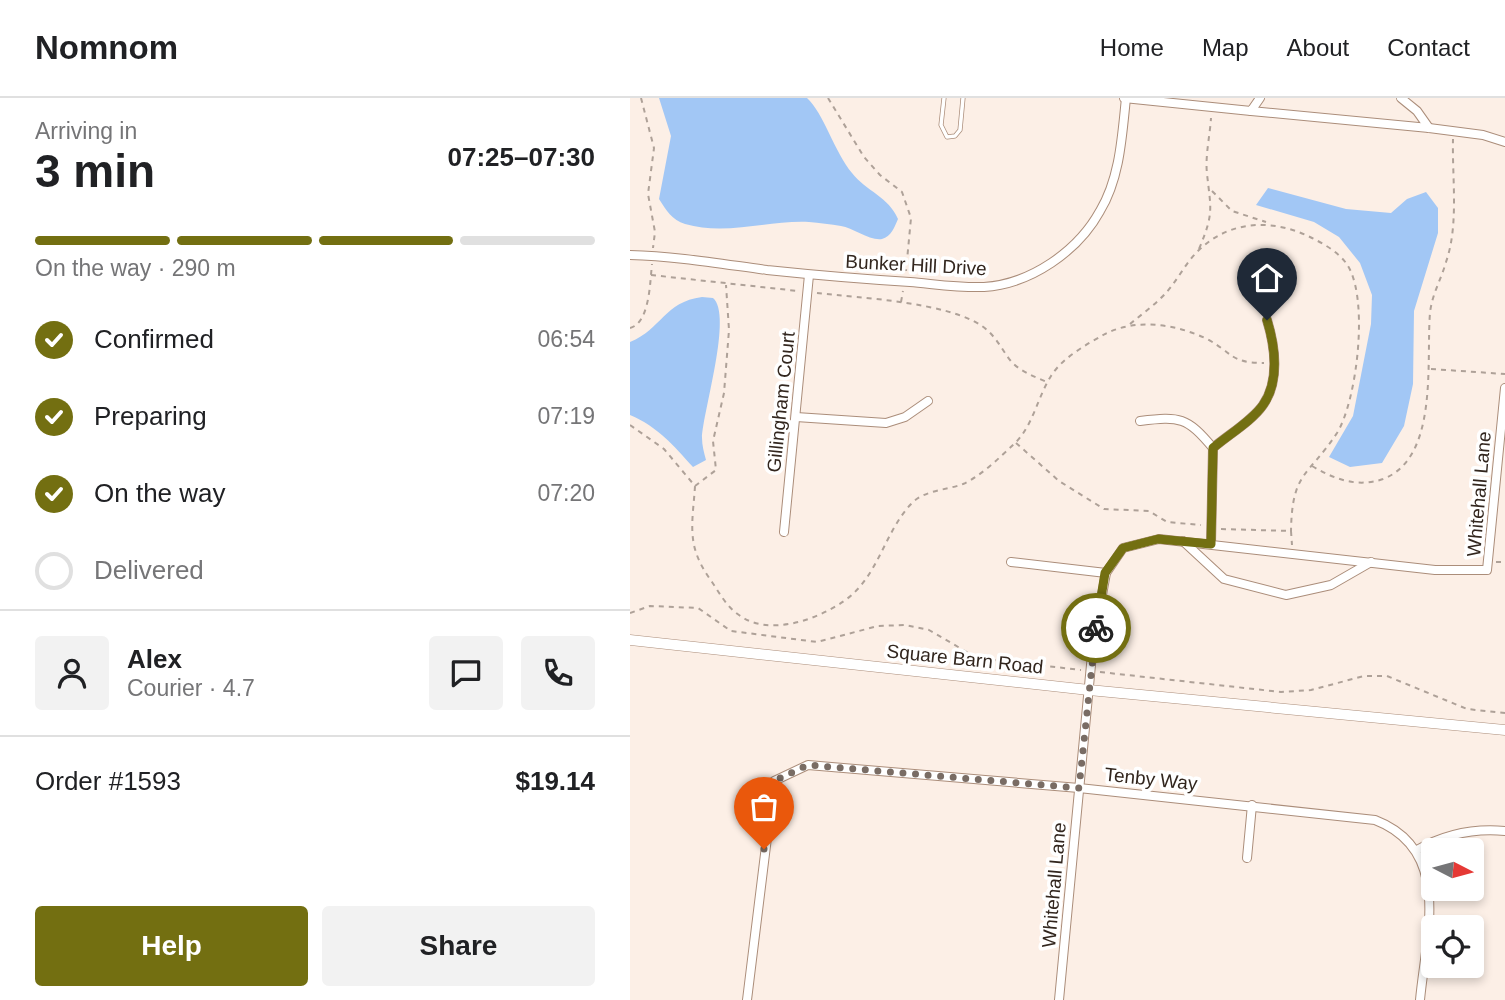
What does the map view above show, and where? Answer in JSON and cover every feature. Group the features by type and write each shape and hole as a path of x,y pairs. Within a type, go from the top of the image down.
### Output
{"street":[{"name":"Bunker Hill Drive","path":"630,255 809,275 986,287 1031,273 1070,249 1100,212 1108,195 1120,148 1125,98"},
{"path":"1125,98 1429,128 1483,135 1505,142"},
{"path":"1251,111 1259,98"},
{"path":"1401,98 1417,111 1429,128"},
{"name":"Gillingham Court","path":"784,533 809,275"},
{"path":"1213,448 1264,405 1275,363 1267,320"},
{"name":"Whitehall Lane","path":"1059,1000 1091,671 1105,573 1123,548 1158,539 1435,569 1488,570 1505,388"},
{"path":"796,417 886,423 905,417 928,401"},
{"path":"1140,421 1169,418 1194,425 1213,448 1211,544"},
{"path":"1184,541 1224,579 1286,595 1331,585 1371,562"},
{"path":"1011,562 1105,573"},
{"name":"Square Barn Road","path":"630,640 1089,690 1505,730"},
{"name":"Tenby Way","path":"747,1000 774,781 808,765 1079,788 1375,820 1398,831 1417,850 1429,881 1430,901 1420,1000"},
{"path":"1247,858 1252,805"},
{"path":"1417,850 1451,835 1479,830 1505,831"}],"lane":[{"path":"944,98 941,125 947,137 955,136 960,130 963,98"}],"path":[{"path":"630,327 636,326 642,318 651,275 655,232 648,179 653,148 641,98"},
{"path":"828,98 864,157 880,175 902,192 911,218 901,303"},
{"path":"630,425 664,450 695,486 694,544 701,566 741,617 766,624 790,624 814,617 845,601 868,577 914,501 934,491 964,483 1016,443 1027,427 1052,374 1072,355 1130,324 1162,298 1199,250 1209,225 1212,191 1207,173 1211,121"},
{"path":"1310,466 1332,478 1368,484 1387,478 1403,467 1414,453 1422,426 1430,369 1430,311 1438,277 1446,262 1452,225 1453,131"},
{"path":"1212,191 1231,211 1304,234 1328,246 1347,264 1358,292 1360,329 1348,406 1337,433 1296,485 1292,505 1293,553"},
{"path":"1199,250 1222,234 1250,224 1268,223"},
{"path":"651,275 901,303 956,315 981,324 993,334 1011,362 1024,372 1048,383"},
{"path":"695,486 716,470 713,441 724,393 729,330 726,284"},
{"path":"1130,324 1181,330 1208,340 1242,363 1275,363"},
{"path":"1430,369 1505,374"},
{"path":"1016,443 1059,481 1104,509 1149,511 1167,522 1292,531"},
{"path":"630,612 650,606 698,608 731,631 817,642 878,626 905,625 929,630 957,644 977,659 1281,692 1311,690 1364,676 1387,676 1467,709 1505,713"}],"water":[{"path":"659,98 807,98 852,173 894,211 898,219 894,228 885,238 877,239 841,226 809,222 716,228 685,224 676,220 659,199 671,136"},
{"path":"1268,188 1346,209 1391,213 1407,199 1426,192 1438,208 1438,233 1414,311 1413,384 1404,426 1382,463 1350,467 1329,457 1353,416 1371,324 1372,295 1360,263 1339,237 1314,222 1256,205"},
{"path":"702,297 713,298 718,308 719,343 702,438 706,460 693,467 657,431 630,415 630,342 641,337 679,304"}],"way so far":[{"path":"764,849 774,781 808,765 1079,788 1096,628"}],"route":[{"path":"1096,628 1105,573 1123,548 1158,539 1211,544 1213,448 1264,405 1275,370 1273,341 1267,320"}]}
